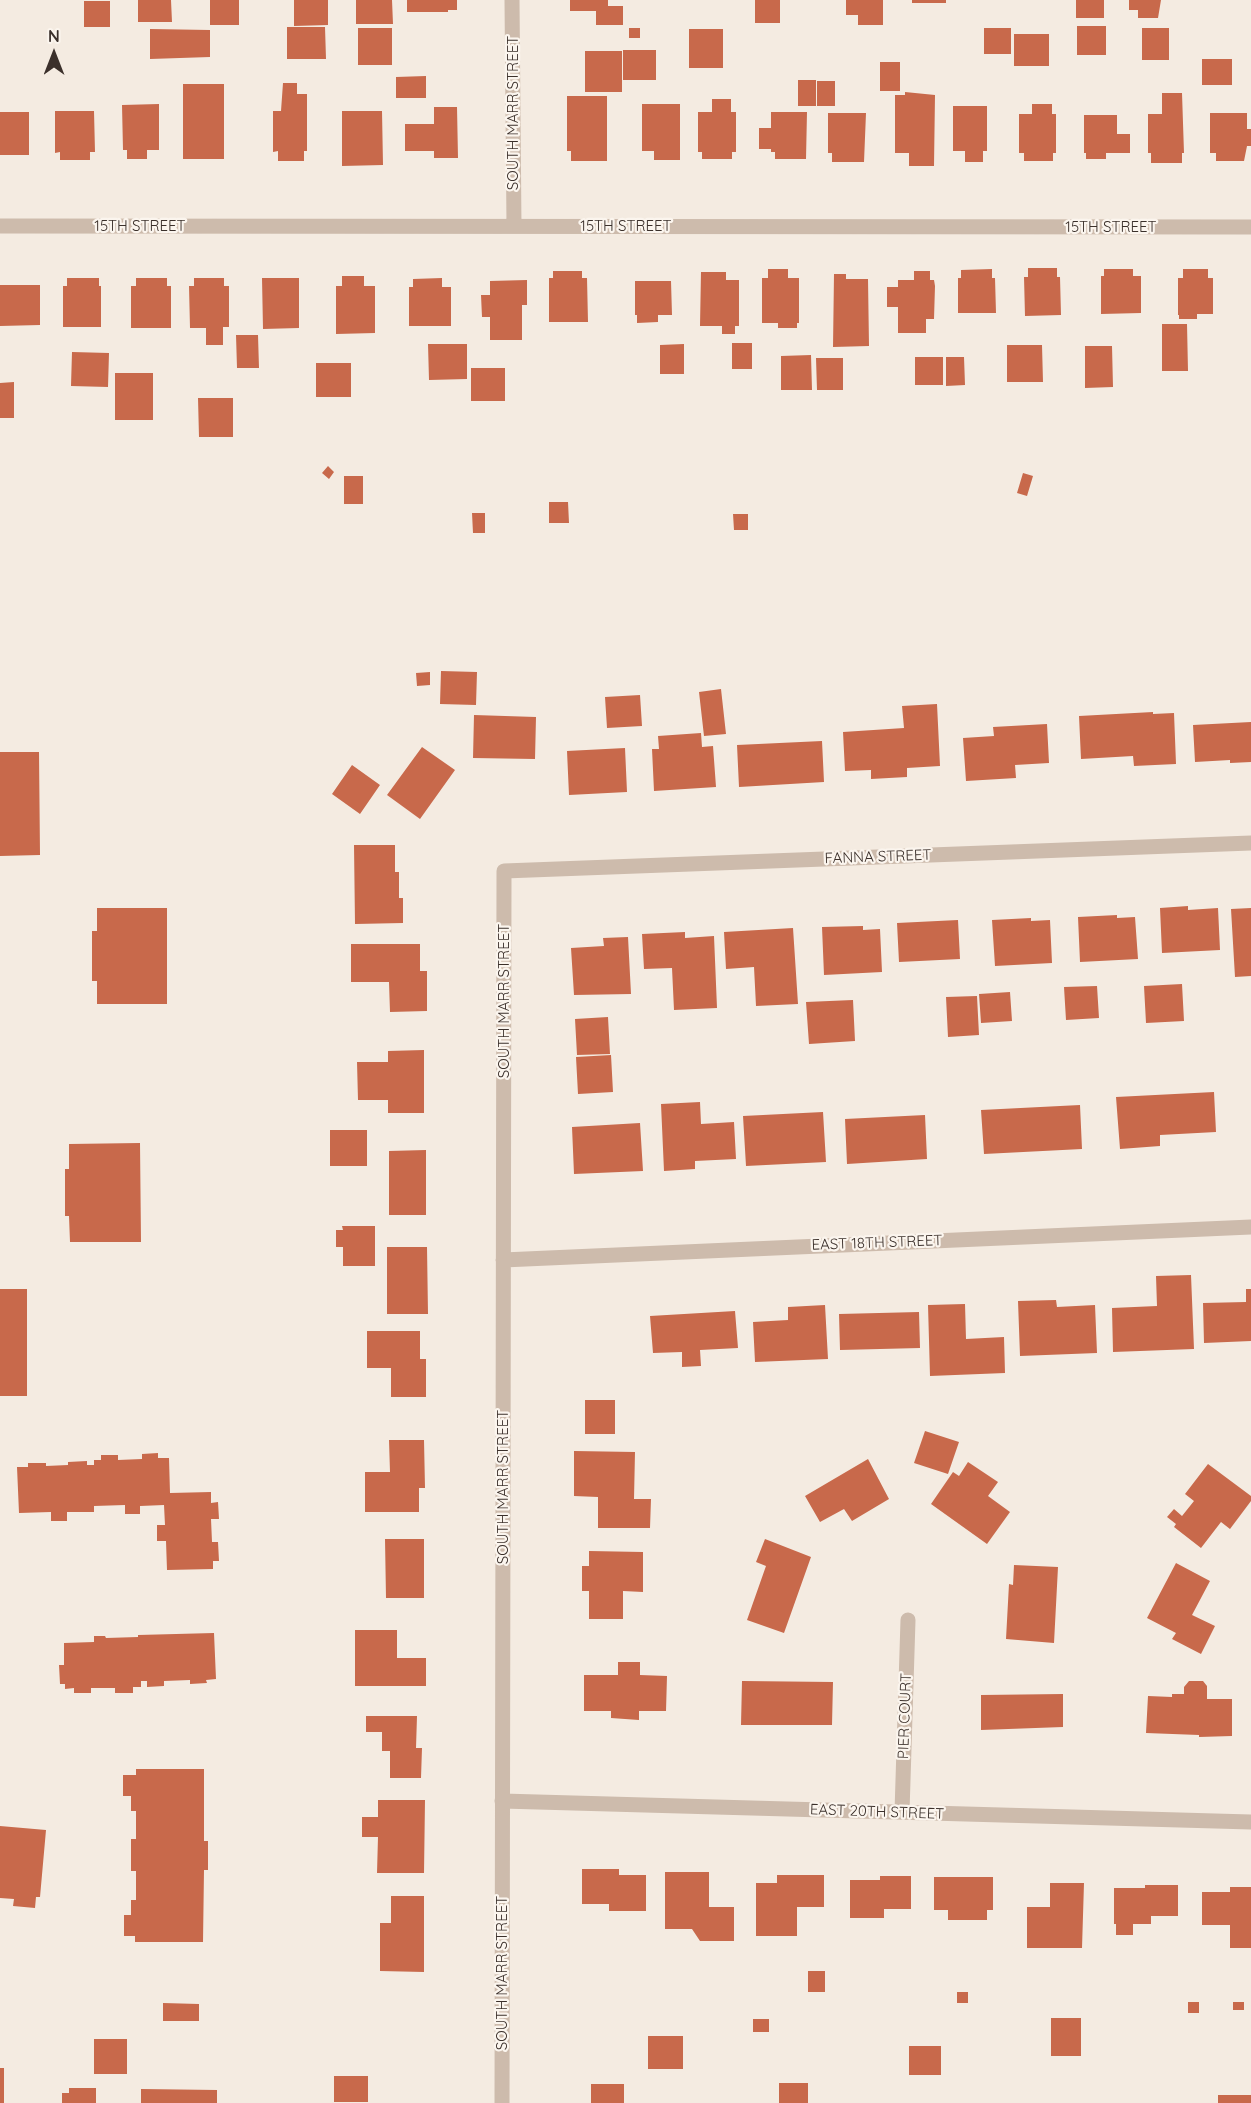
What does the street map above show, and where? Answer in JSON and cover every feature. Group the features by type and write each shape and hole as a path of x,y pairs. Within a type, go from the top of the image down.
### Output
{"street":[{"name":"SOUTH MARR STREET","path":"512,0 514,226"},
{"name":"15TH STREET","path":"0,226 1251,227"},
{"name":"FANNA STREET","path":"504,871 1251,843"},
{"name":"SOUTH MARR STREET","path":"502,2103 504,871"},
{"name":"EAST 18TH STREET","path":"503,1260 1251,1227"},
{"name":"PIER COURT","path":"902,1812 908,1620"},
{"name":"EAST 20TH STREET","path":"502,1801 1251,1822"}],"building":[{"path":"138,0 171,0 172,22 138,22"},
{"path":"210,0 239,0 239,25 210,25"},
{"path":"294,0 328,0 328,25 294,26"},
{"path":"356,0 392,0 393,24 356,24"},
{"path":"407,0 457,0 457,10 407,12"},
{"path":"570,0 608,0 608,6 623,6 623,25 596,25 596,11 570,11"},
{"path":"755,0 780,0 780,23 755,23"},
{"path":"846,0 883,0 883,25 858,25 858,15 846,15"},
{"path":"912,0 946,0 946,3 912,3"},
{"path":"1076,0 1104,0 1104,18 1076,18"},
{"path":"1129,0 1161,0 1158,18 1138,18 1138,10 1129,10"},
{"path":"84,1 110,1 110,27 84,27"},
{"path":"1077,26 1106,26 1106,55 1077,55"},
{"path":"287,27 325,27 326,59 287,59"},
{"path":"358,28 392,28 392,65 358,65"},
{"path":"629,28 640,28 640,38 629,38"},
{"path":"984,28 1011,28 1011,54 984,54"},
{"path":"1142,28 1169,28 1169,60 1142,60"},
{"path":"150,29 210,30 210,57 150,59"},
{"path":"689,29 723,29 723,68 689,68"},
{"path":"1014,34 1049,34 1049,66 1014,66"},
{"path":"623,50 656,50 656,80 623,80"},
{"path":"585,51 622,51 622,92 585,92"},
{"path":"1202,59 1232,59 1232,85 1202,85"},
{"path":"880,62 900,62 900,91 880,91"},
{"path":"426,76 426,98 396,98 396,77"},
{"path":"798,80 816,80 816,106 798,106"},
{"path":"817,81 835,81 835,106 817,106"},
{"path":"283,83 297,83 297,94 307,94 307,151 304,151 304,161 278,161 278,151 273,152 273,111 281,111"},
{"path":"183,84 224,84 224,159 183,159"},
{"path":"905,92 935,95 934,166 909,166 909,153 895,153 895,95 905,95"},
{"path":"1162,93 1182,93 1184,153 1182,153 1182,163 1151,163 1151,153 1148,153 1148,114 1162,114"},
{"path":"567,96 607,96 607,161 571,161 571,151 567,151"},
{"path":"712,99 731,99 731,112 736,112 736,152 732,152 732,159 702,159 702,152 698,152 698,112 712,112"},
{"path":"159,104 159,150 147,150 147,159 127,159 127,150 123,150 122,105"},
{"path":"642,104 680,104 680,160 654,160 654,151 642,151"},
{"path":"1032,104 1052,104 1052,114 1056,114 1056,153 1053,153 1053,161 1024,161 1024,153 1019,153 1019,114 1032,114"},
{"path":"953,106 987,106 987,151 983,151 983,162 965,162 965,151 953,151"},
{"path":"434,107 457,107 458,158 434,158 434,151 405,151 405,124 434,124"},
{"path":"55,111 94,111 95,152 90,152 90,160 60,160 60,152 55,153"},
{"path":"342,111 382,111 383,165 342,166"},
{"path":"0,112 29,112 29,155 0,155"},
{"path":"771,112 807,112 806,159 775,159 775,152 771,152 771,149 759,149 759,128 771,128"},
{"path":"828,113 866,113 864,162 832,162 832,153 828,153"},
{"path":"1210,113 1247,113 1247,129 1251,129 1251,146 1247,146 1244,161 1216,161 1216,153 1210,153"},
{"path":"1084,115 1117,115 1117,134 1130,134 1130,153 1106,153 1106,159 1086,159"},
{"path":"1028,268 1057,268 1057,277 1060,277 1061,315 1025,316 1024,277 1028,277"},
{"path":"768,269 788,269 788,278 799,278 797,328 778,328 778,323 762,323 762,278 768,278"},
{"path":"992,269 992,278 995,278 996,313 958,313 958,278 961,278 961,270"},
{"path":"1104,269 1133,269 1133,276 1141,276 1141,313 1101,314 1101,276 1104,276"},
{"path":"1183,269 1208,269 1208,278 1213,278 1213,314 1197,314 1197,319 1179,319 1178,278 1183,278"},
{"path":"553,271 582,271 582,278 587,278 588,322 549,322 549,278 553,278"},
{"path":"914,271 930,271 930,280 934,280 934,319 926,319 926,333 898,333 898,307 887,307 887,287 898,287 898,280 914,280"},
{"path":"701,272 726,272 726,280 739,280 739,326 735,326 735,334 722,334 722,326 700,326"},
{"path":"834,274 846,274 846,279 868,279 869,346 833,347"},
{"path":"342,276 364,276 364,286 375,286 375,333 336,334 336,286 342,286"},
{"path":"67,278 99,278 101,327 63,327 63,286 67,286"},
{"path":"136,278 167,278 167,286 171,286 171,328 131,328 131,286 136,286"},
{"path":"194,278 224,278 224,286 229,286 229,327 223,327 223,345 206,345 206,328 190,328 189,286 194,286"},
{"path":"262,278 299,278 299,328 263,329"},
{"path":"442,278 442,287 451,287 451,326 409,326 409,287 413,287 413,279"},
{"path":"527,280 527,305 522,305 522,340 490,340 490,317 482,317 481,295 490,295 490,281"},
{"path":"635,281 671,281 672,315 658,315 658,322 637,323"},
{"path":"0,285 40,285 40,325 0,326"},
{"path":"1162,324 1187,324 1188,371 1162,371"},
{"path":"236,335 258,335 259,368 237,368"},
{"path":"732,343 752,343 752,369 732,369"},
{"path":"428,344 467,344 467,379 429,380"},
{"path":"684,344 684,374 660,374 660,345"},
{"path":"1007,345 1042,345 1043,382 1007,382"},
{"path":"1085,346 1112,346 1113,387 1085,388"},
{"path":"72,352 109,353 108,387 71,386"},
{"path":"811,355 812,390 781,390 781,356"},
{"path":"915,357 943,357 943,385 915,385"},
{"path":"946,357 964,357 965,385 946,386"},
{"path":"816,358 843,358 843,390 817,390"},
{"path":"316,363 351,363 351,397 316,397"},
{"path":"471,368 505,368 505,401 471,401"},
{"path":"115,373 153,373 153,420 115,420"},
{"path":"14,382 14,418 0,418 0,383"},
{"path":"198,398 233,398 233,437 199,437"},
{"path":"328,466 334,472 329,479 322,473"},
{"path":"1023,473 1033,476 1027,496 1017,493"},
{"path":"344,476 363,476 363,504 344,504"},
{"path":"549,502 568,502 569,523 549,523"},
{"path":"472,513 485,513 485,533 473,533"},
{"path":"733,514 748,514 748,530 734,530"},
{"path":"441,671 477,672 476,705 440,704"},
{"path":"430,672 430,685 417,686 416,673"},
{"path":"721,689 726,734 704,736 699,692"},
{"path":"640,695 642,726 607,728 605,697"},
{"path":"937,704 940,766 907,768 907,777 871,779 871,770 845,771 843,732 904,728 902,706"},
{"path":"1153,712 1153,714 1174,713 1176,764 1134,766 1133,756 1081,759 1079,716"},
{"path":"474,715 536,717 535,759 473,758"},
{"path":"1251,722 1251,762 1230,763 1230,760 1195,762 1193,725"},
{"path":"1047,724 1049,763 1015,765 1016,778 966,781 963,738 994,736 993,727"},
{"path":"701,733 702,747 713,746 716,787 654,791 652,749 659,749 658,736"},
{"path":"822,741 824,782 739,787 737,745"},
{"path":"422,747 455,770 420,819 387,795"},
{"path":"625,748 627,792 569,795 567,751"},
{"path":"0,752 39,752 40,855 0,856"},
{"path":"352,765 380,785 360,814 332,794"},
{"path":"354,845 395,845 395,872 399,872 399,898 403,898 403,923 355,924"},
{"path":"1188,906 1188,910 1218,908 1220,950 1162,953 1160,908"},
{"path":"97,908 167,908 167,1004 97,1004 97,981 92,981 92,931 97,931"},
{"path":"1251,908 1251,976 1235,977 1231,909"},
{"path":"1117,915 1117,918 1135,917 1138,959 1080,962 1078,917"},
{"path":"1031,918 1031,921 1050,920 1052,963 995,966 992,920"},
{"path":"958,920 960,959 899,962 897,923"},
{"path":"863,926 863,930 880,929 882,972 824,975 822,927"},
{"path":"793,928 798,1004 756,1006 754,967 726,969 724,932"},
{"path":"685,932 685,938 714,936 717,1008 674,1010 672,968 644,969 642,934"},
{"path":"628,937 631,994 574,995 571,948 604,946 603,938"},
{"path":"351,944 420,944 420,971 427,971 427,1011 390,1012 389,982 351,982"},
{"path":"1182,984 1184,1021 1146,1023 1144,986"},
{"path":"1097,986 1099,1018 1066,1020 1064,987"},
{"path":"1010,992 1012,1021 981,1023 979,994"},
{"path":"977,996 979,1035 948,1037 946,997"},
{"path":"853,1000 855,1041 809,1044 806,1002"},
{"path":"608,1017 610,1054 577,1055 575,1019"},
{"path":"424,1050 424,1113 388,1113 388,1100 358,1100 357,1062 388,1062 388,1051"},
{"path":"611,1055 613,1092 578,1094 576,1057"},
{"path":"1214,1092 1216,1132 1160,1135 1160,1146 1120,1149 1116,1097"},
{"path":"700,1102 701,1124 734,1122 736,1159 695,1161 695,1169 664,1171 661,1104"},
{"path":"1080,1105 1082,1149 984,1154 981,1110"},
{"path":"823,1112 826,1162 746,1166 743,1116"},
{"path":"925,1115 927,1159 847,1164 845,1119"},
{"path":"640,1123 643,1171 574,1174 572,1127"},
{"path":"330,1130 367,1130 367,1166 330,1166"},
{"path":"140,1143 141,1242 70,1242 69,1216 65,1216 65,1169 69,1169 69,1144"},
{"path":"426,1150 426,1215 389,1215 389,1151"},
{"path":"342,1226 375,1226 375,1266 343,1266 343,1247 336,1247 336,1230 343,1230"},
{"path":"387,1247 427,1247 428,1314 387,1314"},
{"path":"1191,1275 1194,1349 1113,1352 1112,1308 1157,1306 1156,1276"},
{"path":"0,1289 27,1289 27,1396 0,1396"},
{"path":"1246,1289 1251,1289 1251,1341 1204,1343 1203,1303 1246,1302"},
{"path":"1056,1300 1057,1307 1095,1305 1097,1353 1020,1356 1018,1301"},
{"path":"965,1304 966,1339 1004,1337 1005,1373 930,1376 928,1305"},
{"path":"825,1305 828,1359 755,1362 753,1322 788,1320 788,1307"},
{"path":"735,1311 738,1348 700,1350 701,1366 682,1367 682,1352 653,1353 650,1316"},
{"path":"919,1312 920,1348 840,1350 839,1314"},
{"path":"367,1331 420,1331 420,1359 426,1359 426,1397 391,1397 391,1368 367,1368"},
{"path":"585,1400 615,1400 615,1434 585,1434"},
{"path":"925,1431 959,1442 948,1474 914,1463"},
{"path":"389,1440 424,1440 425,1488 419,1488 419,1512 365,1512 365,1472 390,1472"},
{"path":"574,1451 635,1452 634,1499 651,1499 650,1528 598,1528 598,1497 574,1496"},
{"path":"158,1453 158,1458 169,1458 170,1493 211,1492 211,1503 218,1502 219,1519 211,1519 212,1542 218,1542 219,1561 213,1561 213,1569 167,1570 166,1541 157,1541 157,1525 165,1525 164,1505 140,1506 140,1514 125,1514 125,1505 94,1506 94,1512 67,1512 67,1521 51,1521 51,1512 19,1513 17,1467 28,1467 28,1463 46,1463 46,1466 87,1461 87,1465 94,1465 94,1460 101,1460 101,1455 118,1455 118,1460 142,1459 142,1454"},
{"path":"868,1459 889,1499 852,1521 844,1509 820,1522 805,1496"},
{"path":"968,1462 998,1482 988,1496 1010,1512 987,1544 931,1504 953,1472 959,1476"},
{"path":"1208,1464 1251,1496 1251,1501 1230,1529 1221,1522 1201,1548 1174,1527 1176,1524 1167,1517 1174,1509 1182,1516 1194,1501 1185,1494"},
{"path":"385,1539 424,1539 424,1598 386,1598"},
{"path":"765,1539 811,1557 784,1633 747,1620 766,1566 756,1562"},
{"path":"589,1551 643,1552 643,1592 623,1591 623,1619 589,1619 589,1591 582,1591 582,1566 589,1566"},
{"path":"1176,1563 1210,1581 1192,1615 1215,1626 1201,1654 1172,1639 1176,1633 1147,1618"},
{"path":"1014,1565 1058,1567 1054,1643 1006,1639 1009,1584 1013,1585"},
{"path":"355,1630 397,1630 397,1658 426,1658 426,1686 355,1686"},
{"path":"214,1633 216,1679 206,1680 207,1683 190,1684 190,1680 164,1681 164,1686 147,1687 147,1681 141,1681 141,1687 133,1687 133,1693 115,1693 115,1688 91,1688 91,1693 74,1693 74,1688 65,1689 65,1684 60,1684 59,1665 64,1665 64,1643 94,1642 94,1636 105,1636 106,1638"},
{"path":"618,1662 640,1662 640,1675 667,1676 666,1711 639,1711 639,1720 611,1718 611,1711 584,1711 584,1675 618,1675"},
{"path":"742,1681 833,1682 832,1725 741,1725"},
{"path":"1189,1681 1203,1681 1207,1686 1207,1699 1232,1699 1232,1736 1199,1737 1199,1735 1146,1733 1148,1696 1172,1697 1172,1694 1184,1694 1184,1687"},
{"path":"1063,1694 1063,1727 981,1730 981,1695"},
{"path":"366,1716 417,1716 416,1748 422,1748 421,1778 390,1778 390,1751 382,1751 382,1732 366,1732"},
{"path":"136,1769 204,1769 204,1841 208,1841 208,1870 204,1870 203,1942 135,1942 135,1936 124,1936 124,1915 131,1915 131,1900 136,1900 136,1871 131,1871 131,1839 136,1839 136,1811 131,1811 131,1796 123,1796 123,1775 136,1775"},
{"path":"378,1800 425,1800 424,1873 377,1873 378,1837 362,1837 362,1817 378,1817"},
{"path":"0,1826 46,1830 40,1897 36,1897 35,1908 13,1906 14,1899 0,1898"},
{"path":"582,1869 619,1869 619,1875 646,1875 646,1911 609,1911 609,1904 582,1904"},
{"path":"665,1872 709,1872 709,1907 734,1907 734,1941 700,1941 692,1929 665,1929"},
{"path":"777,1875 824,1875 824,1907 797,1907 797,1936 756,1936 756,1883 777,1883"},
{"path":"880,1876 911,1876 911,1909 884,1909 884,1918 850,1918 850,1880 880,1880"},
{"path":"934,1877 993,1877 993,1910 987,1910 987,1920 948,1920 948,1910 934,1910"},
{"path":"1050,1883 1084,1883 1082,1948 1027,1948 1027,1907 1050,1907"},
{"path":"1145,1885 1178,1885 1178,1916 1151,1916 1151,1924 1133,1924 1133,1935 1116,1935 1114,1888 1145,1888"},
{"path":"1230,1887 1251,1887 1251,1948 1230,1948 1230,1925 1202,1925 1202,1892 1230,1892"},
{"path":"391,1896 424,1896 424,1972 380,1971 380,1923 391,1923"},
{"path":"808,1971 825,1971 825,1992 808,1992"},
{"path":"957,1992 968,1992 968,2003 957,2003"},
{"path":"1188,2002 1199,2002 1199,2013 1188,2013"},
{"path":"1233,2002 1244,2002 1244,2010 1233,2010"},
{"path":"163,2003 199,2004 199,2021 163,2021"},
{"path":"1051,2018 1081,2018 1081,2056 1051,2056"},
{"path":"753,2019 769,2019 769,2032 753,2032"},
{"path":"648,2036 683,2036 683,2069 648,2069"},
{"path":"94,2039 127,2039 127,2074 94,2074"},
{"path":"909,2046 941,2046 941,2075 909,2075"},
{"path":"0,2068 4,2068 4,2103 0,2103"},
{"path":"334,2076 368,2076 368,2102 334,2102"},
{"path":"779,2083 808,2083 808,2103 779,2103"},
{"path":"591,2084 624,2084 624,2103 591,2103"},
{"path":"69,2088 96,2088 96,2103 62,2103 62,2093 69,2093"},
{"path":"141,2089 217,2090 217,2103 141,2103"},
{"path":"1218,2095 1251,2095 1251,2103 1218,2103"}]}
